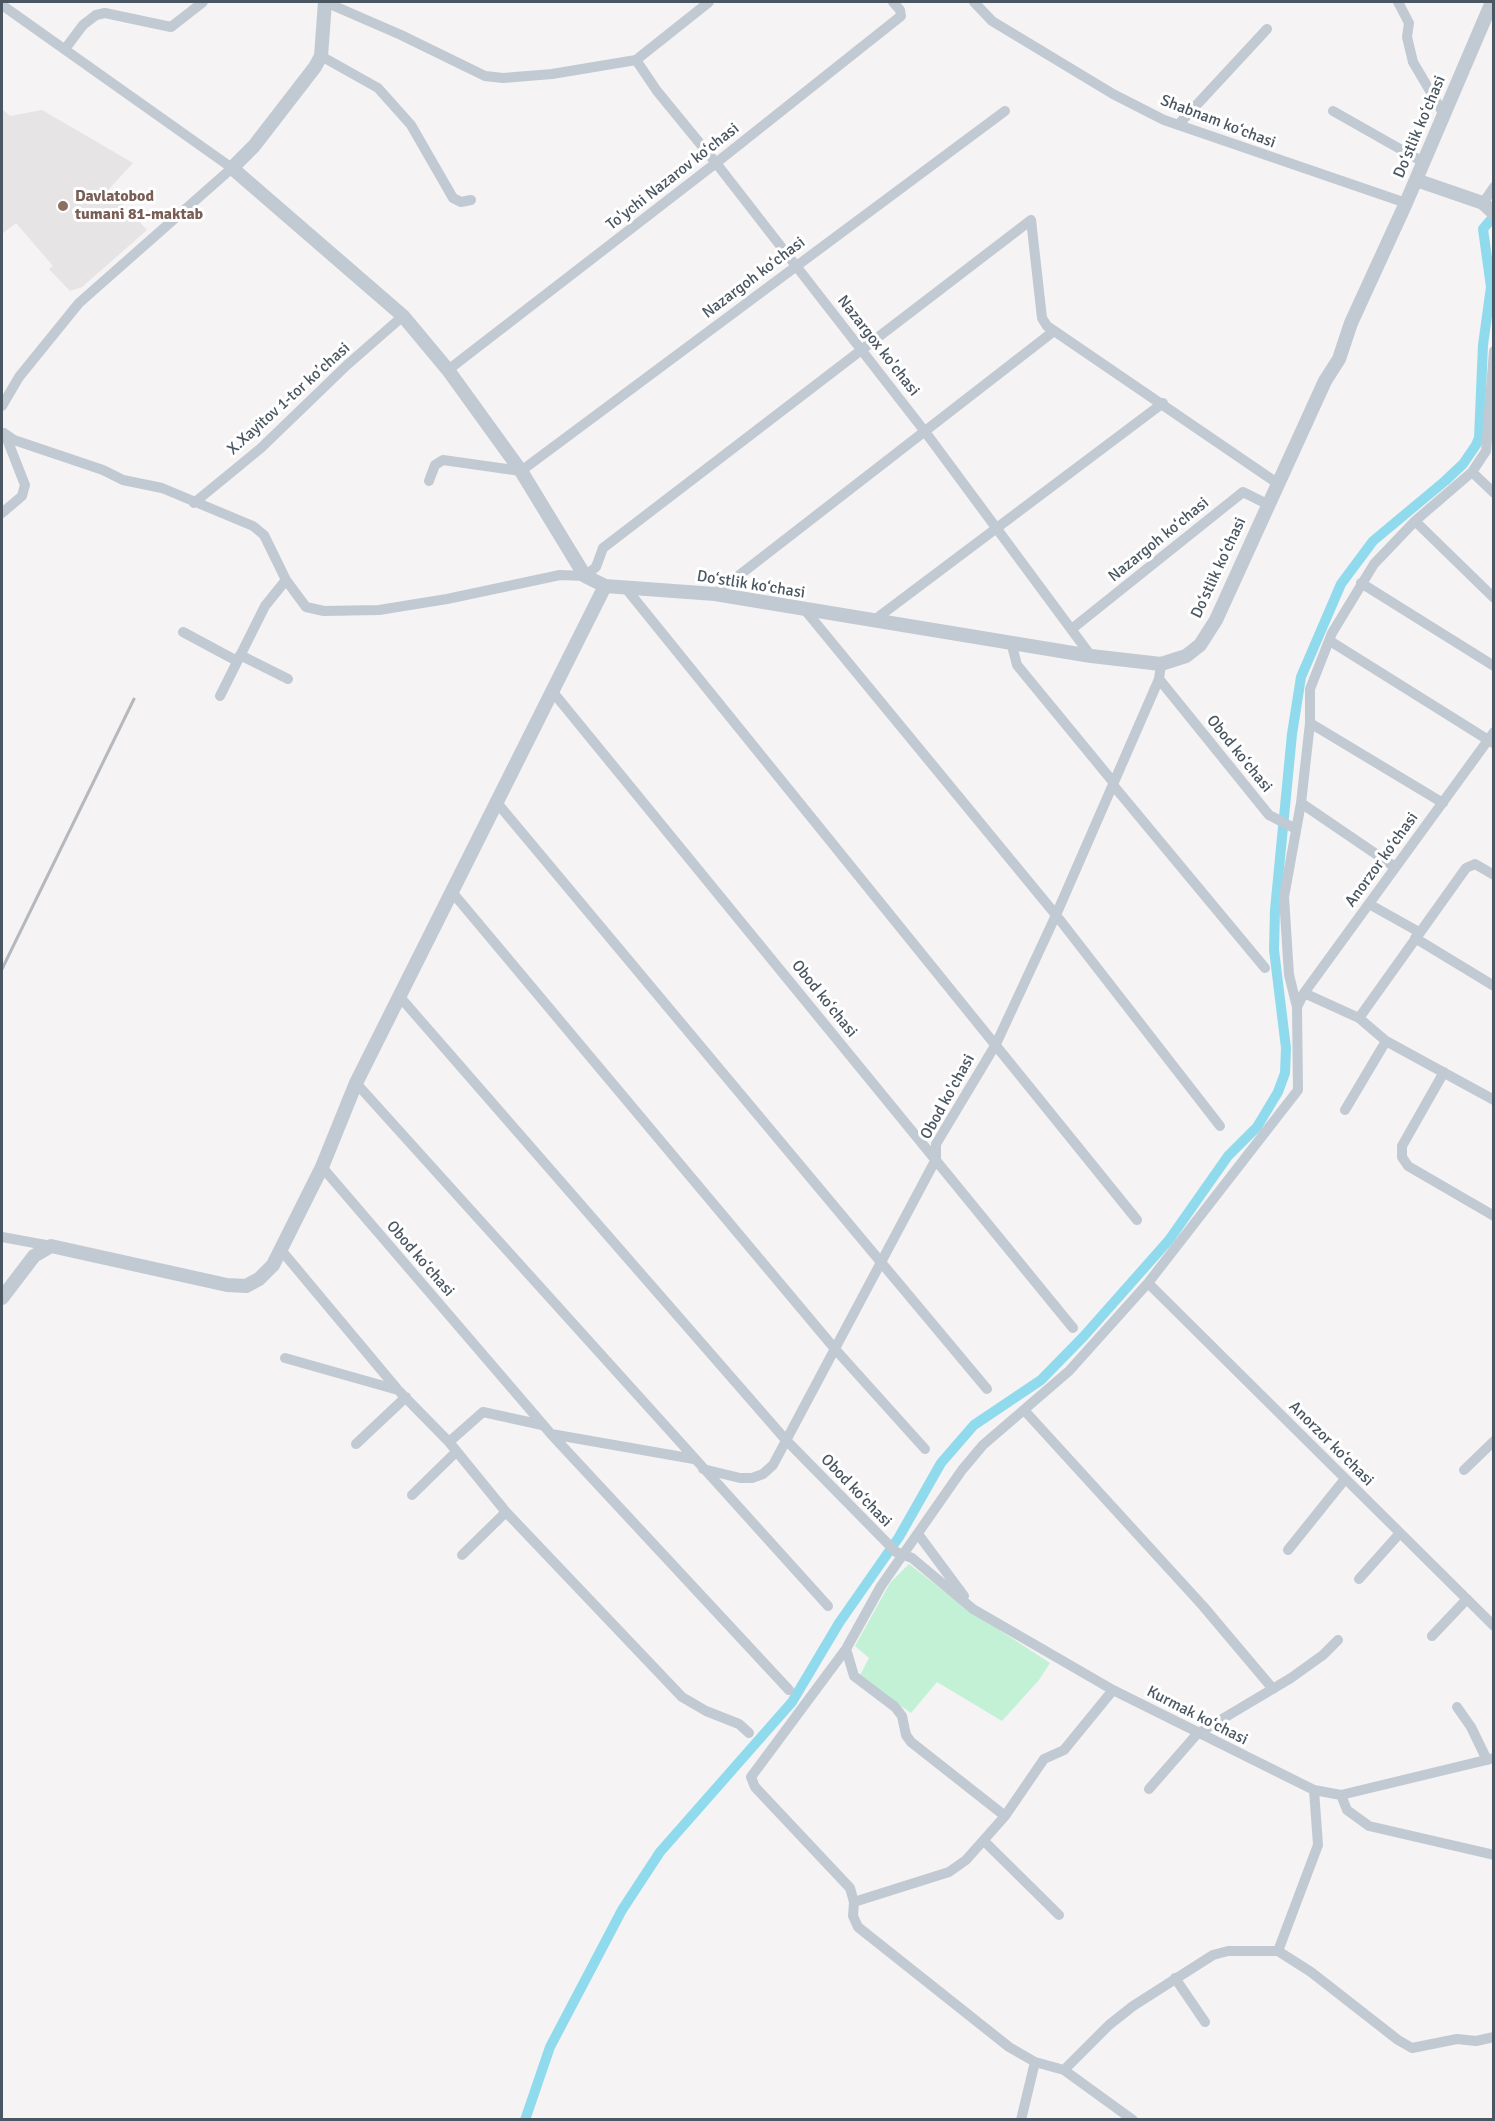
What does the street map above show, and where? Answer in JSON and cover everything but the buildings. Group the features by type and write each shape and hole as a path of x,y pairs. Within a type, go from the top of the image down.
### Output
{"street":[{"path":"66,50 83,25 96,15 105,13 171,27 203,2"},
{"path":"2,406 19,377 79,303 254,146 321,56 325,2 401,34 484,76 552,74 636,60 709,2"},
{"name":"To'ychi Nazarov koʻchasi","path":"448,370 716,163 901,16 900,10 893,2"},
{"name":"Shabnam koʻchasi","path":"974,2 992,21 1113,94 1178,126 1406,203"},
{"path":"1398,2 1409,23 1407,37 1413,62 1443,112"},
{"name":"Doʻstlik koʻchasi","path":"606,586 716,594 805,610 877,618 1091,656 1161,664 1186,656 1200,645 1216,620 1324,381 1339,359 1351,323 1406,203 1492,2"},
{"path":"2,5 232,168 403,316 448,370 521,471 585,576"},
{"path":"1178,126 1267,29"},
{"path":"321,56 378,88 411,125 453,198 461,202 471,200"},
{"name":"Nazargox ko'chasi","path":"636,60 657,91 716,163 926,433 1073,628 1091,656"},
{"name":"Nazargoh koʻchasi","path":"521,471 1005,111"},
{"path":"1333,111 1423,162"},
{"path":"1416,180 1488,208 1494,188"},
{"path":"585,576 596,567 603,548 1031,220 1042,318 1054,331 1277,483"},
{"name":"X.Xayitov 1-tor koʼchasi","path":"194,503 261,448 347,365 403,316"},
{"path":"716,594 926,433 1054,331"},
{"path":"1133,2120 1064,2070 1035,2062 1009,2047 858,1927 853,1916 854,1902 850,1888 755,1787 751,1777 846,1649 880,1586 896,1550 918,1534 982,1445 1069,1371 1148,1283 1298,1090 1297,1007 1289,975 1284,897 1301,803 1310,723 1310,689 1330,641 1374,564 1415,521 1472,472 1486,451 1493,394 1494,351"},
{"path":"877,618 1163,404"},
{"path":"2,1237 227,1285 246,1286 259,1279 273,1265 322,1167 356,1083 606,586 585,576 560,575 447,599 344,612 306,607 286,580 264,535 252,525 162,488 123,480 14,440 3,430"},
{"path":"2,513 22,495 25,485 3,430"},
{"path":"429,481 435,465 443,460 521,471"},
{"path":"1472,472 1494,493"},
{"name":"Nazargoh koʻchasi","path":"1073,628 1243,492 1267,504"},
{"path":"1415,521 1494,598"},
{"path":"220,696 265,606 286,580"},
{"path":"1362,583 1494,666"},
{"path":"624,586 1137,1220"},
{"path":"805,610 1056,915 1220,1126"},
{"path":"183,632 288,679"},
{"path":"1330,641 1492,739"},
{"path":"1011,642 1017,665 1265,968"},
{"name":"Obod ko'chasi","path":"703,1470 740,1478 763,1474 773,1465 936,1159 936,1144 996,1044 1056,915 1159,679 1161,664"},
{"name":"Obod koʻchasi","path":"1159,679 1274,819 1296,829"},
{"name":"Obod koʻchasi","path":"552,691 1073,1328"},
{"path":"1310,723 1443,803"},
{"name":"Anorzor koʻchasi","path":"1297,1007 1304,993 1395,867 1492,739"},
{"path":"1301,803 1395,867"},
{"path":"498,804 987,1389"},
{"path":"1359,1018 1466,868 1475,864 1494,875"},
{"path":"452,892 835,1349 925,1449"},
{"path":"1369,904 1494,986"},
{"path":"1304,993 1359,1018 1386,1041 1494,1100"},
{"name":"Obod koʻchasi","path":"399,997 785,1439 896,1550"},
{"path":"1345,1110 1386,1041"},
{"path":"1444,1072 1402,1146 1402,1156 1408,1166 1494,1216"},
{"path":"356,1083 828,1606"},
{"name":"Obod koʻchasi","path":"322,1167 551,1434 789,1690"},
{"path":"2,1298 34,1256 51,1246"},
{"path":"281,1250 402,1394 449,1442 506,1512 682,1697 706,1711 739,1724 749,1732"},
{"name":"Anorzor koʻchasi","path":"1148,1283 1494,1626"},
{"path":"285,1358 402,1394"},
{"path":"356,1444 402,1394"},
{"path":"1024,1410 1203,1605 1273,1689"},
{"path":"449,1442 483,1412 543,1425"},
{"path":"551,1434 694,1459"},
{"path":"1464,1470 1494,1441"},
{"path":"412,1495 456,1452"},
{"path":"1288,1550 1345,1479"},
{"path":"462,1555 506,1512"},
{"path":"1359,1579 1400,1533"},
{"path":"918,1534 973,1609"},
{"name":"Kurmak koʻchasi","path":"896,1550 973,1609 1113,1690 1197,1734 1314,1790 1341,1795"},
{"path":"1432,1636 1467,1599"},
{"path":"1149,1789 1197,1734 1273,1689 1323,1655 1338,1640"},
{"path":"846,1649 854,1676 903,1716 906,1735 911,1742 1005,1816"},
{"path":"854,1902 949,1872 966,1860 1005,1816 1044,1759 1065,1750 1113,1690"},
{"path":"1457,1707 1490,1759 1341,1795 1347,1810 1369,1826 1494,1856"},
{"path":"1278,1951 1318,1845 1314,1790"},
{"path":"984,1841 1059,1915"},
{"path":"1064,2070 1109,2025 1175,1978 1213,1955 1228,1951 1278,1951 1311,1972 1398,2040 1412,2048 1457,2039 1476,2041 1494,2037"},
{"path":"1175,1978 1205,2022"},
{"path":"1021,2120 1035,2062"}],"shaded area":[{"name":"Davlatobod tumani 81-maktab","path":"2,109 10,116 42,110 133,163 109,189 147,230 82,287 70,291 49,269 53,266 16,223 2,234"}],"green space":[{"path":"909,1564 967,1609 1050,1663 1039,1680 1002,1721 937,1682 911,1713 859,1677 869,1658 855,1646 890,1583"}],"waterway":[{"path":"525,2120 550,2047 622,1910 660,1852 792,1702 839,1623 899,1537 941,1463 974,1425 1041,1380 1084,1336 1169,1240 1228,1156 1257,1127 1278,1092 1285,1073 1286,1048 1274,950 1275,910 1292,734 1301,677 1341,584 1373,541 1463,464 1479,438 1483,345 1491,287 1483,229 1494,216"}],"railway":[{"path":"2,969 134,699"}],"place":[{"name":"Davlatobod tumani 81-maktab","path":"63,206"}]}
